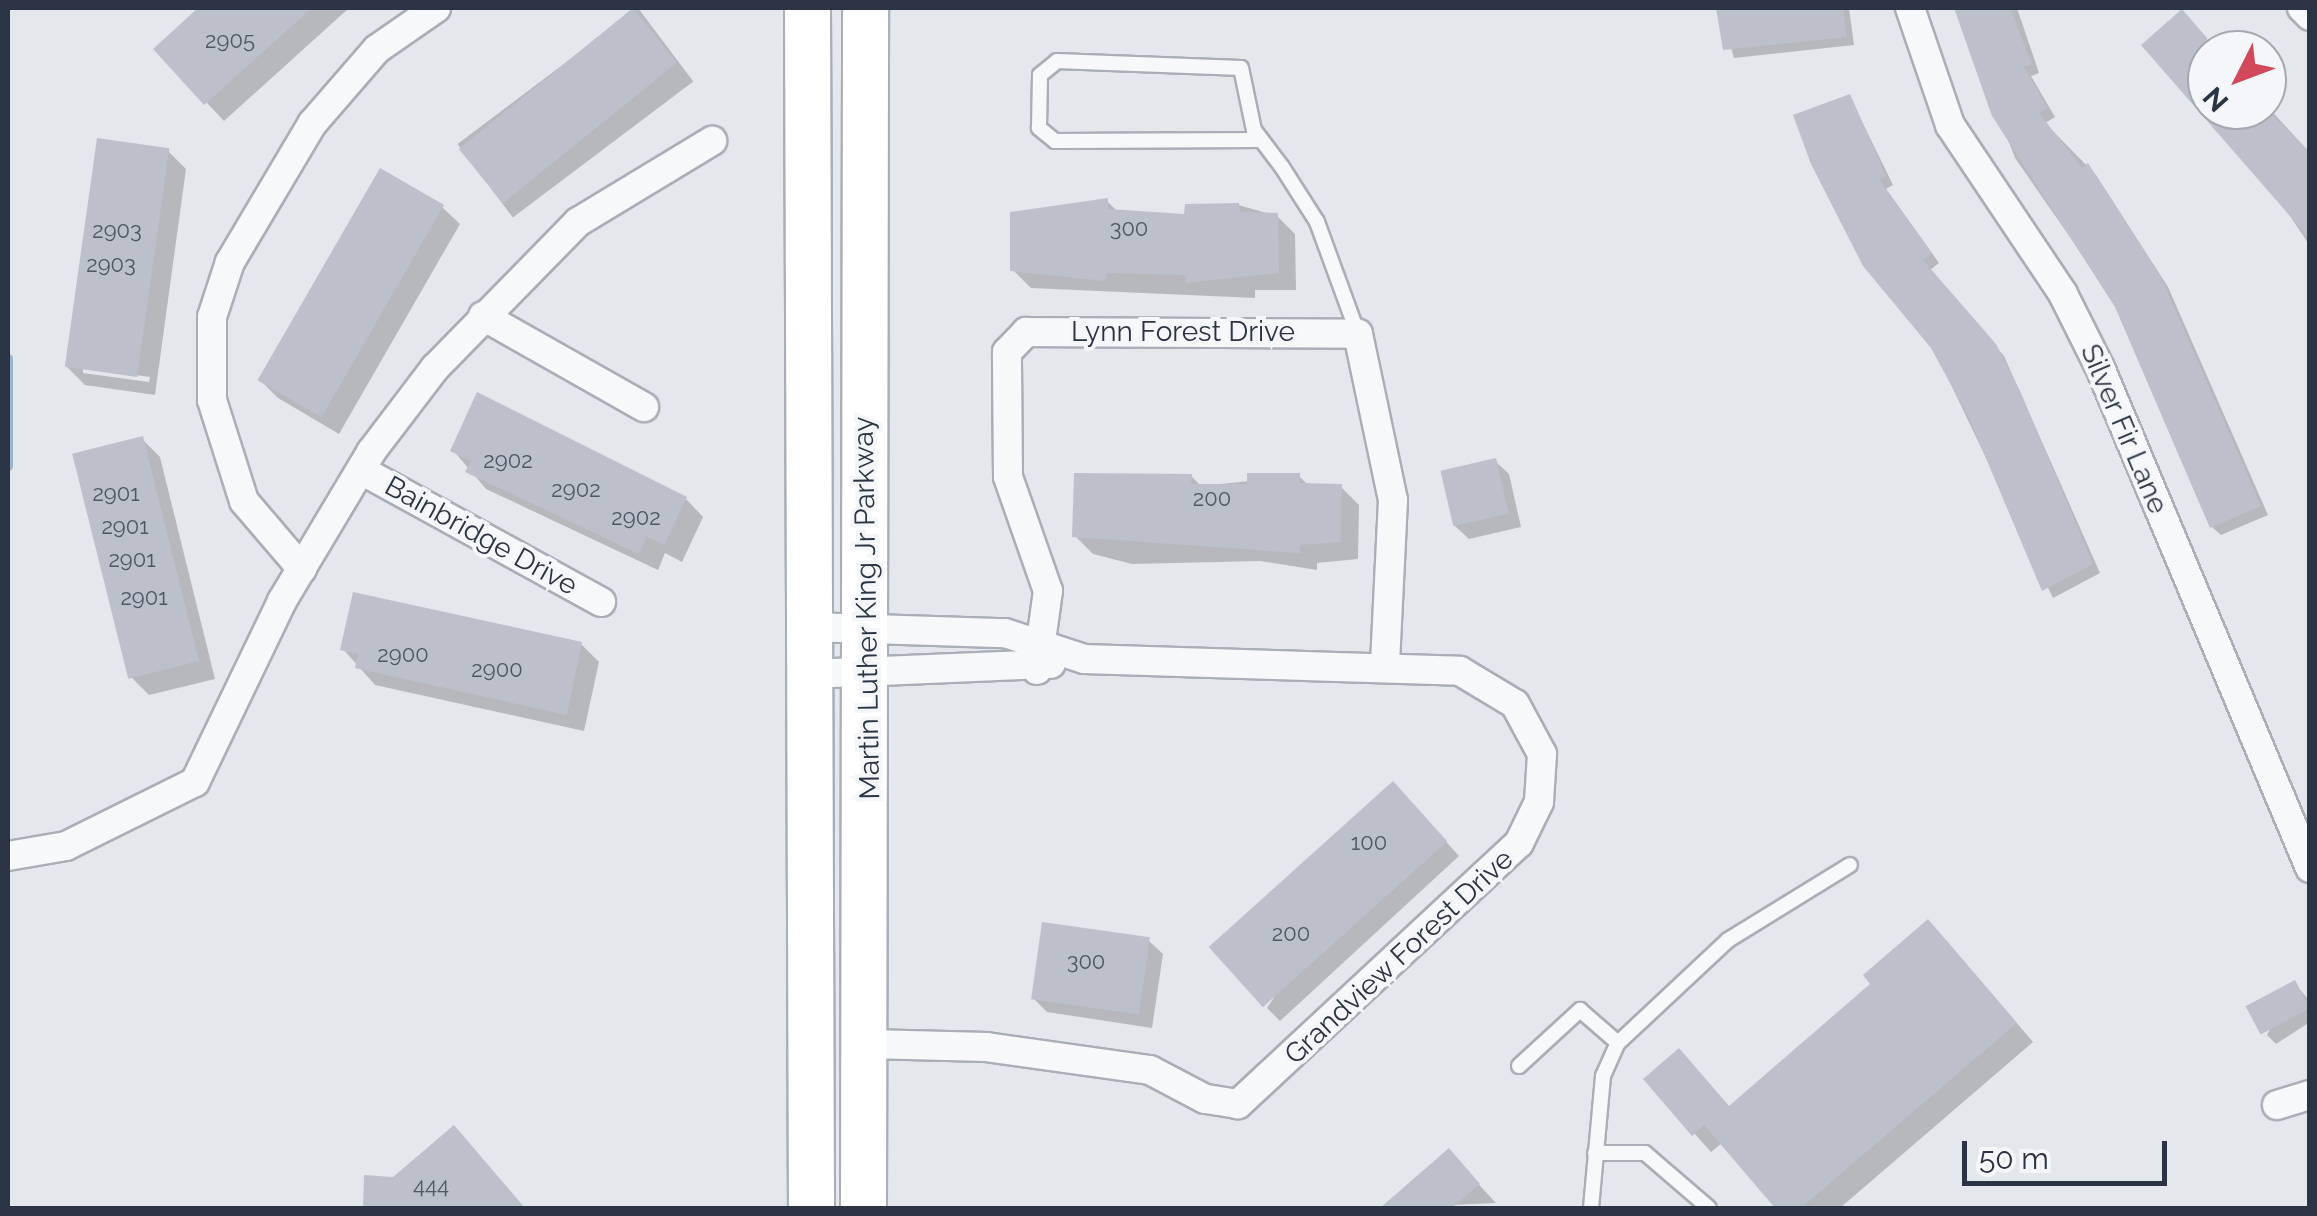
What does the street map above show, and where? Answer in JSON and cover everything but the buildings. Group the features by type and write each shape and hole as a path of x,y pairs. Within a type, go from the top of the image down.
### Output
{"main road":[{"name":"Martin Luther King Jr Parkway","path":"807,8 811,1208"},
{"name":"Martin Luther King Jr Parkway","path":"862,1208 868,1044 866,8"}],"street":[{"path":"302,569 244,501 212,400 212,317 230,262 312,124 378,49 436,8"},
{"name":"Silver Fir Lane","path":"1910,8 1950,125 2063,294 2100,370 2310,868"},
{"path":"2302,8 2310,16"},
{"name":"Bainbridge Drive","path":"8,856 66,846 195,782 302,569 361,470 483,316 604,201 712,141"},
{"path":"483,316 644,407"},
{"path":"1358,334 1392,500 1385,666"},
{"name":"Lynn Forest Drive","path":"1039,656 1048,591 1008,477 1007,352 1016,338 1358,334"},
{"name":"Bainbridge Drive","path":"361,470 601,602"},
{"name":"Grandview Forest Drive","path":"809,627 868,628 1066,658 1385,666 1478,676 1515,704 1542,754 1533,824 1251,1097 1222,1106 1150,1070 1005,1050 868,1044"},
{"name":"Grandview Forest Drive","path":"809,674 1039,656"},
{"path":"2278,1106 2310,1095"}],"lane":[{"path":"1261,140 1056,141 1040,128 1040,75 1057,61 1228,62 1248,79 1248,117 1316,222 1358,334"},
{"path":"1591,1208 1603,1076 1618,1044 1728,940 1850,865"},
{"path":"1519,1066 1580,1010 1618,1044"},
{"path":"1595,1153 1644,1153 1709,1208"}],"waterway":[{"path":"8,358 8,466"}]}
